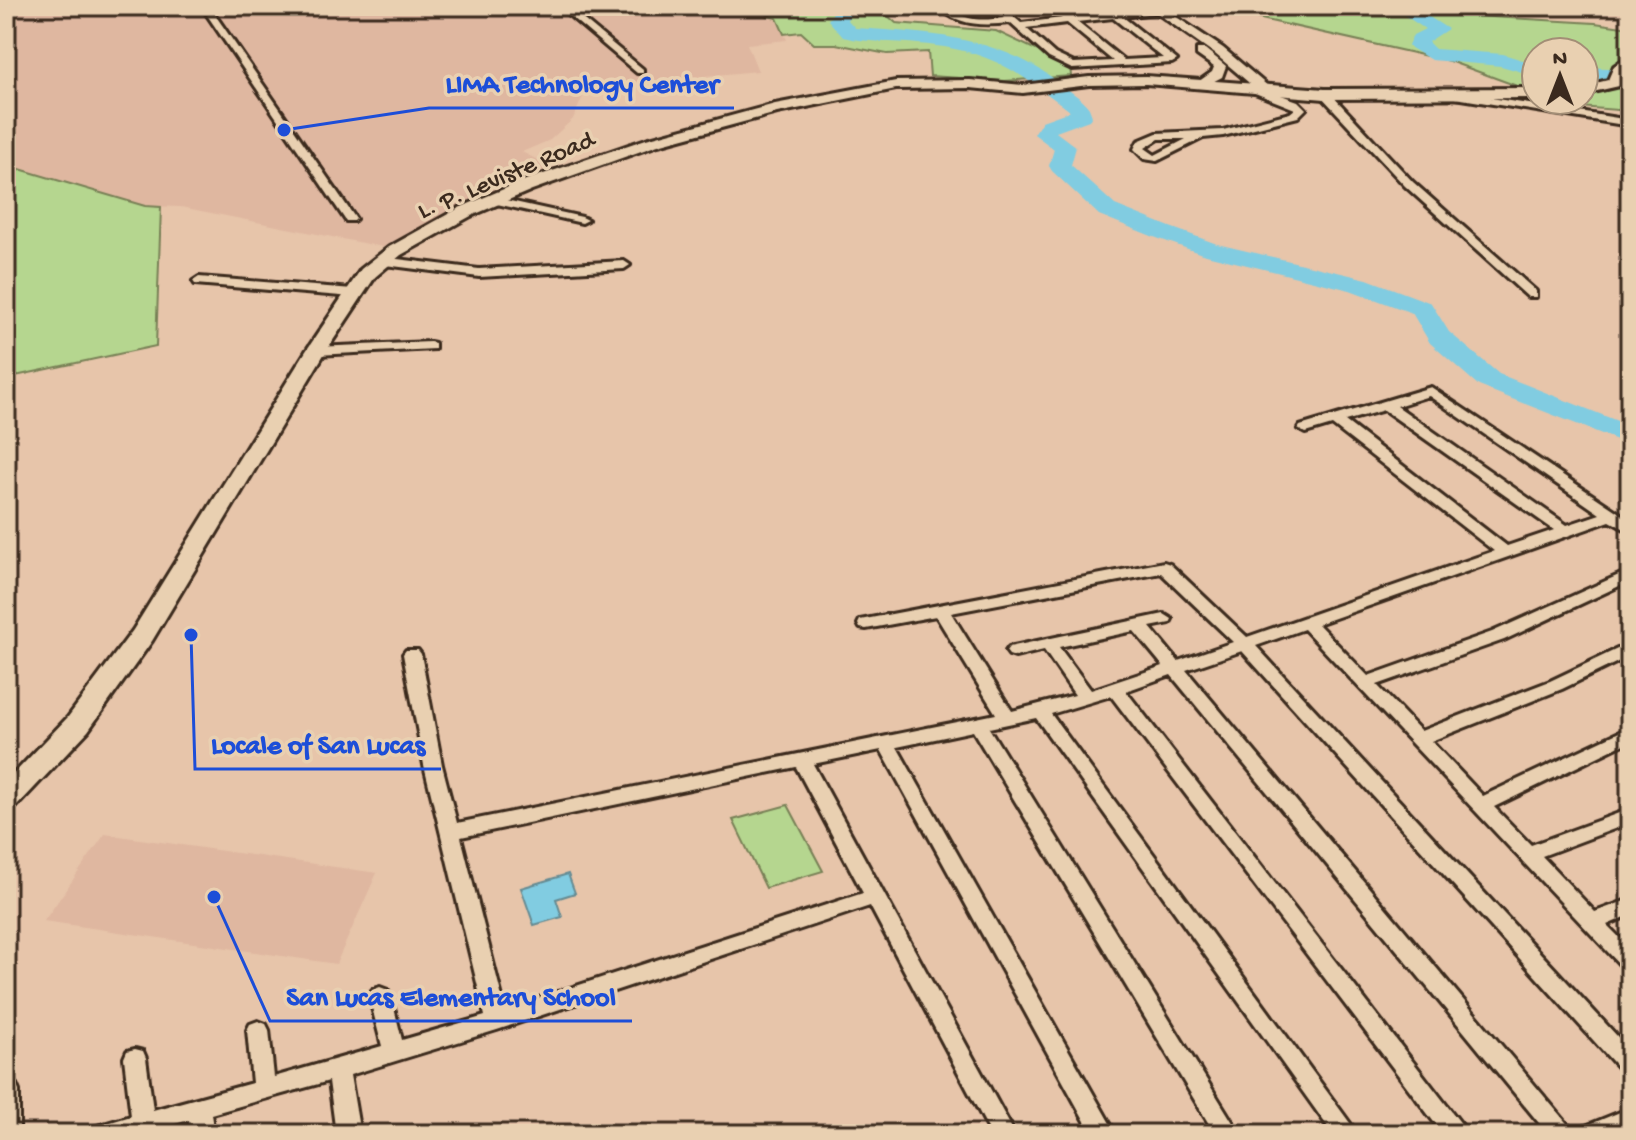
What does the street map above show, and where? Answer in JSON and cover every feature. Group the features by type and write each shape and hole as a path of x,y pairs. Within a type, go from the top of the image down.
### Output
{"main road":[{"path":"1600,81 1621,70"},
{"name":"L. P. Leviste Road","path":"6,800 78,724 143,635 353,293 381,261 451,219 492,200 622,151 825,98 883,87 920,83 1023,89 1065,83 1146,80 1325,94 1520,93"}],"street":[{"path":"205,6 350,219"},
{"path":"562,6 640,71"},
{"path":"941,6 956,19 984,23 1069,20 1146,9 1237,65 1260,89 1301,109 1294,115 1230,131 1157,136 1142,143 1139,149 1148,157 1157,158 1201,135"},
{"path":"996,6 1065,64 1078,68 1172,59 1111,13"},
{"path":"1052,6 1123,64"},
{"path":"1146,9 1220,66 1237,65"},
{"path":"1201,84 1218,74 1220,66"},
{"path":"1325,94 1409,184 1532,294"},
{"path":"1453,95 1630,123"},
{"path":"492,200 582,220"},
{"path":"381,261 479,273 624,265"},
{"path":"199,281 353,293"},
{"path":"316,351 430,346"},
{"path":"1305,429 1425,391 1436,392 1630,527"},
{"path":"1385,404 1565,531"},
{"path":"1334,420 1505,552"},
{"path":"449,832 1040,711 1177,668 1612,515"},
{"path":"866,624 1161,566 1245,644 1630,1065"},
{"path":"1366,683 1498,636 1630,575"},
{"path":"940,609 1008,718"},
{"path":"1015,651 1050,646 1164,619"},
{"path":"1307,622 1630,962"},
{"path":"1138,624 1562,1134"},
{"path":"1050,646 1087,698"},
{"path":"1418,739 1556,685 1630,649"},
{"path":"412,654 433,765 497,1021"},
{"path":"1115,689 1457,1134"},
{"path":"1040,711 1346,1134"},
{"path":"978,725 1228,1134"},
{"path":"1481,805 1630,733"},
{"path":"886,743 1104,1134"},
{"path":"802,761 1003,1134"},
{"path":"1527,854 1630,816"},
{"path":"108,1133 497,1021 873,897"},
{"path":"1592,922 1630,907"},
{"path":"380,996 394,1052"},
{"path":"258,1030 264,1090"},
{"path":"135,1058 143,1123"},
{"path":"338,1069 348,1134"},
{"path":"7,1134 8,1091"},
{"path":"199,1107 202,1134"},
{"path":"1598,1133 1630,1118"}],"shaded area":[{"path":"6,6 784,6 769,15 777,18 787,40 747,44 758,71 587,87 573,119 550,140 522,152 556,169 441,218 388,248 181,207 145,206 6,165"},
{"path":"105,834 377,873 336,964 44,921"}],"green space":[{"path":"784,6 938,6 940,8 888,16 896,23 996,31 1070,66 1071,76 1005,81 930,76 928,52 887,54 836,44 814,44 801,32 784,34 777,18 768,16"},
{"path":"1245,6 1411,6 1442,14 1630,28 1630,111 1600,109 1600,36 1520,36 1520,87 1449,61 1257,18"},
{"path":"6,165 145,206 161,207 156,346 6,378"},
{"path":"788,805 823,871 766,888 733,820"}],"water":[{"path":"568,874 575,893 556,899 562,917 534,925 521,888"}],"waterway":[{"path":"852,6 846,8 837,20 850,33 940,40 985,49 1025,67 1079,108 1082,116 1049,125 1045,134 1065,147 1060,166 1107,210 1210,249 1358,284 1422,308 1439,337 1489,380 1630,436"},
{"path":"1419,6 1413,15 1439,29 1420,39 1417,46 1431,54 1503,60 1520,65"},
{"path":"1600,74 1630,75"}],"place":[{"name":"LIMA Technology Center","path":"284,130"},
{"name":"Locale of San Lucas","path":"191,635"},
{"name":"San Lucas Elementary School","path":"214,897"}]}
